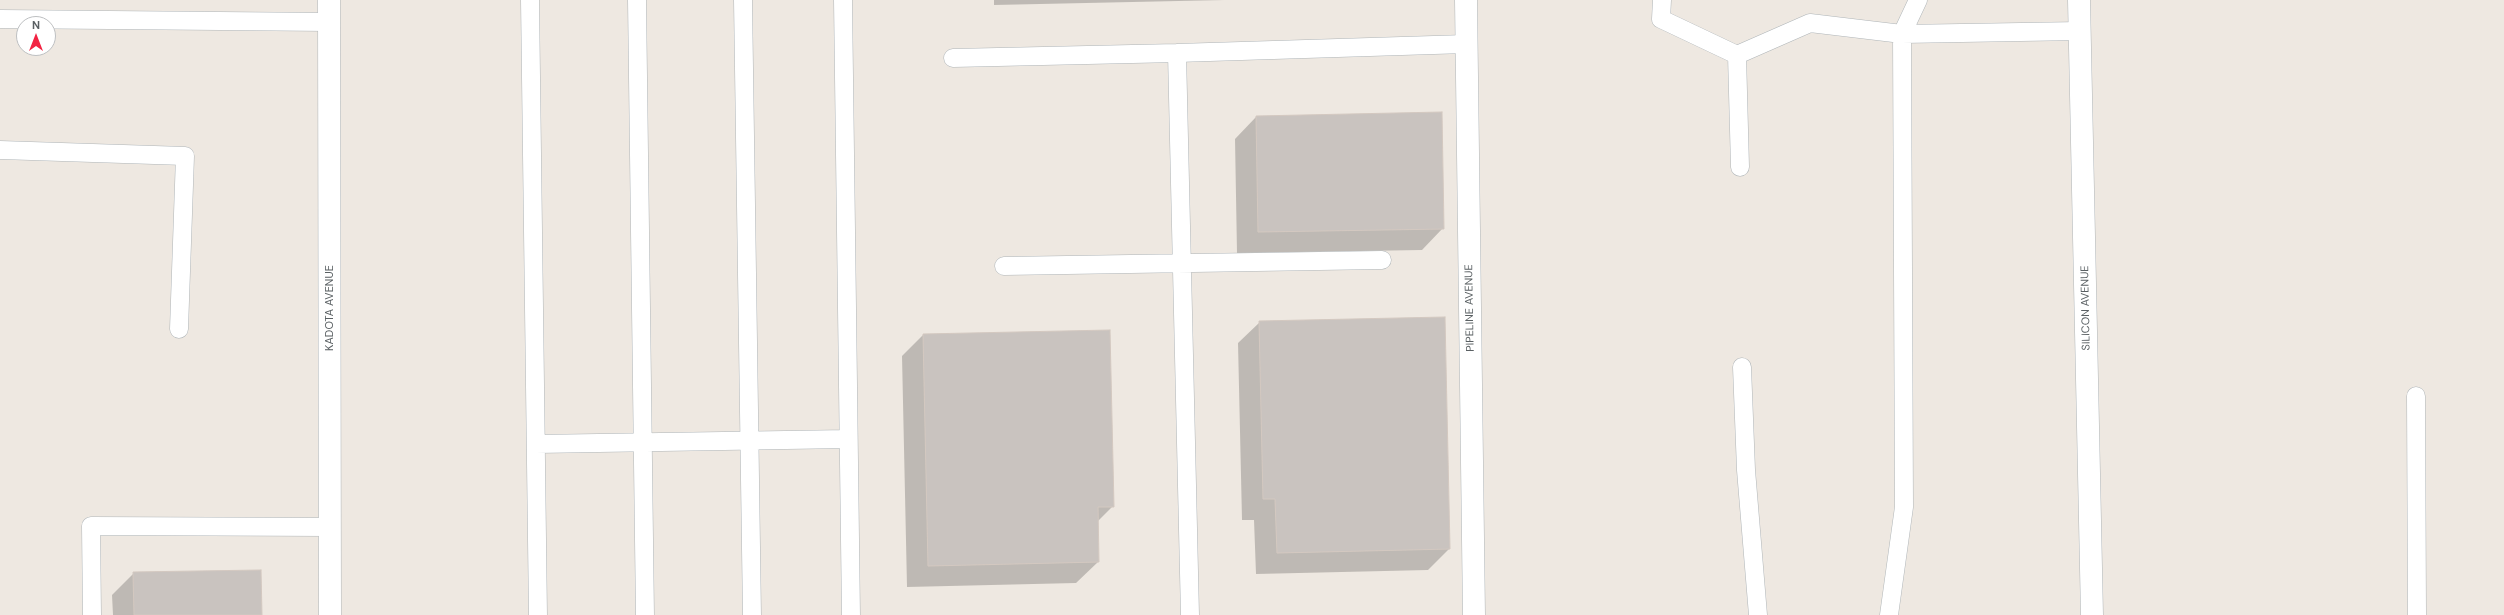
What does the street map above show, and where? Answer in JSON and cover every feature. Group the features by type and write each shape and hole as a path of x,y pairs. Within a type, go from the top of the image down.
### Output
{"street":[{"name":"KADOTA AVENUE","path":"329,0 330,615"},
{"name":"PIPELINE AVENUE","path":"1466,0 1474,615"},
{"name":"SILICON AVENUE","path":"2079,0 2092,615"}],"lane":[{"path":"530,0 538,615"},
{"path":"637,0 645,615"},
{"path":"743,0 752,615"},
{"path":"843,0 851,615"},
{"path":"1662,0 1662,19 1737,55 1810,23 1902,34 2080,31"},
{"path":"1889,615 1904,507 1902,34 1918,0"},
{"path":"0,19 329,22"},
{"path":"952,58 1466,44"},
{"path":"1177,53 1190,615"},
{"path":"1737,55 1740,167"},
{"path":"0,150 185,156 179,329"},
{"path":"1004,266 1382,260"},
{"path":"1742,368 1746,477 1758,615"},
{"path":"2416,396 2417,615"},
{"path":"536,444 848,439"},
{"path":"92,615 91,526 330,527"}],"building":[{"path":"1442,112 1444,229 1258,232 1256,116"},
{"path":"1445,317 1450,549 1277,553 1275,499 1263,499 1259,321"},
{"path":"1110,330 1114,507 1098,507 1099,562 928,566 923,334"},
{"path":"261,570 262,615 134,615 133,572"}]}
